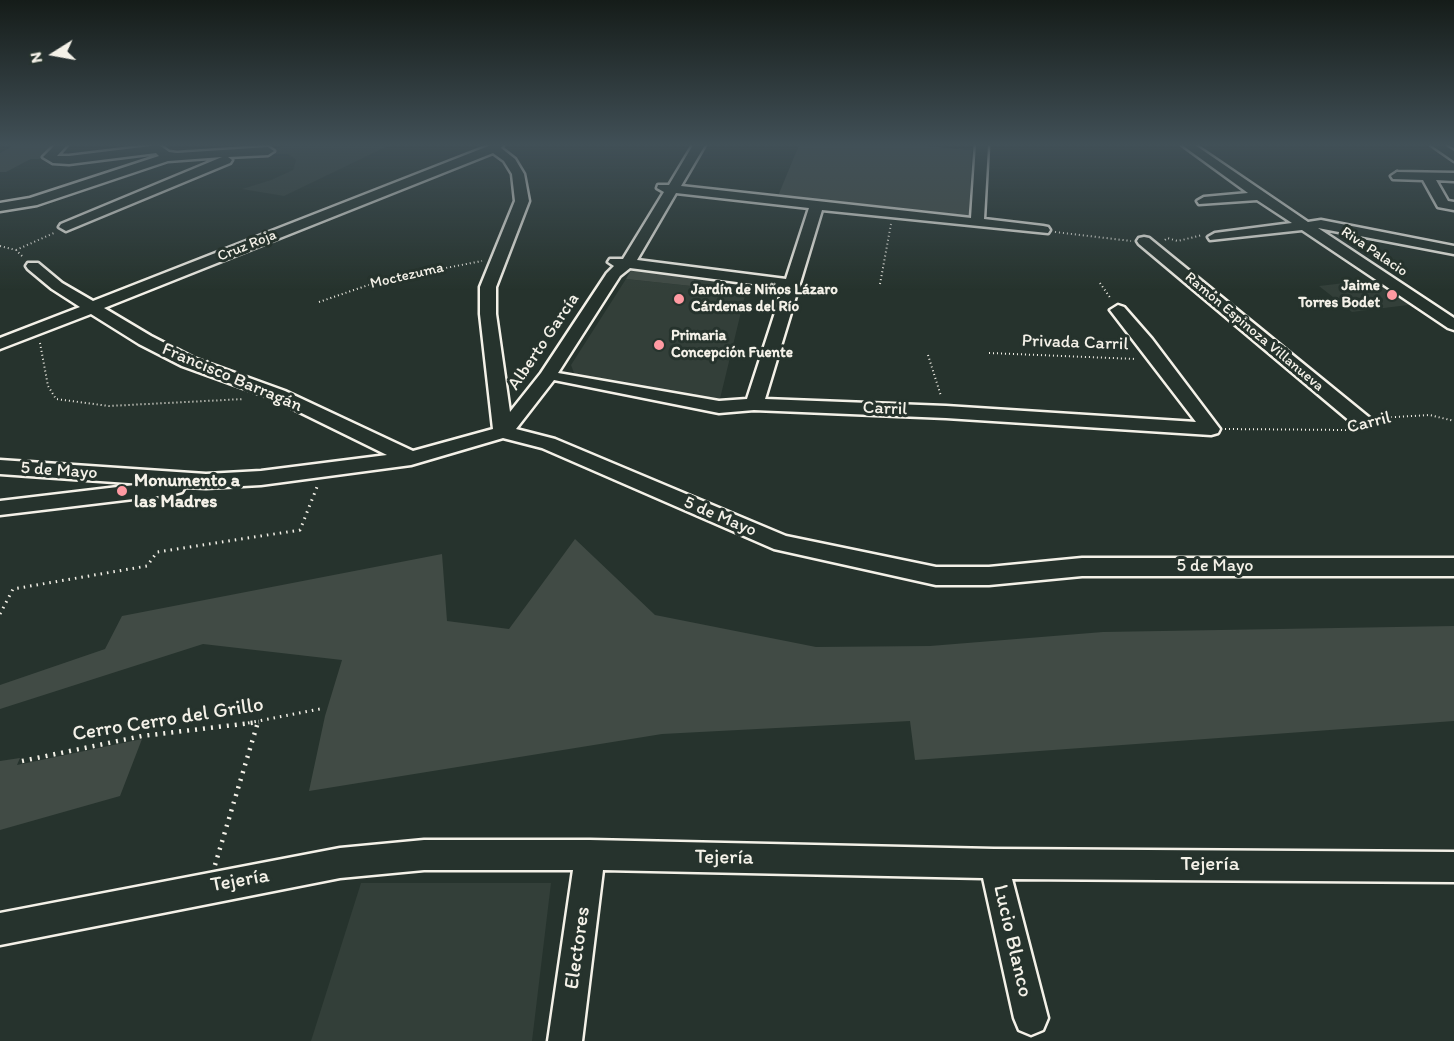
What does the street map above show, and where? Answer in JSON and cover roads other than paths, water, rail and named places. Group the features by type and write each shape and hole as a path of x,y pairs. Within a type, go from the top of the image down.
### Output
{"street":[{"path":"0,216 57,194"},
{"path":"66,227 146,194"},
{"name":"Cruz Roja","path":"0,344 377,194"},
{"path":"503,432 488,305 488,287 522,201 521,194"},
{"name":"Alberto García","path":"503,432 548,376 664,194"},
{"path":"714,194 1043,230"},
{"path":"977,223 979,194"},
{"path":"1204,201 1237,194"},
{"name":"Riva Palacio","path":"1263,194 1306,226 1454,325"},
{"name":"Riva Palacio","path":"1265,194 1321,224 1454,312"},
{"path":"0,207 32,202"},
{"path":"753,404 816,206"},
{"path":"1215,237 1321,224 1454,250"},
{"name":"Ramón Espinoza Villanueva","path":"1144,241 1364,423"},
{"name":"Francisco Barragán","path":"33,266 57,286 145,340 188,362 279,395 411,458"},
{"path":"619,266 790,284"},
{"name":"Carril","path":"561,378 719,407 753,404 946,412 1211,429 1118,310"},
{"name":"5 de Mayo","path":"0,467 206,482 322,471 411,458 503,432 548,443 782,543 936,576 988,576 1082,567 1454,567"},
{"path":"0,508 148,492 206,482"},
{"name":"Tejería","path":"0,929 208,886 340,863 424,855 590,855 994,864 1454,867"},
{"name":"Electores","path":"565,1041 590,855"},
{"name":"Lucio Blanco","path":"994,864 1030,1018"}],"place":[{"name":"Jaime Torres Bodet","path":"1392,295"},
{"name":"Jardín de Niños Lázaro Cárdenas del Río","path":"679,299"},
{"name":"Primaria Concepción Fuente","path":"659,345"},
{"name":"Monumento a las Madres","path":"122,491"}]}
